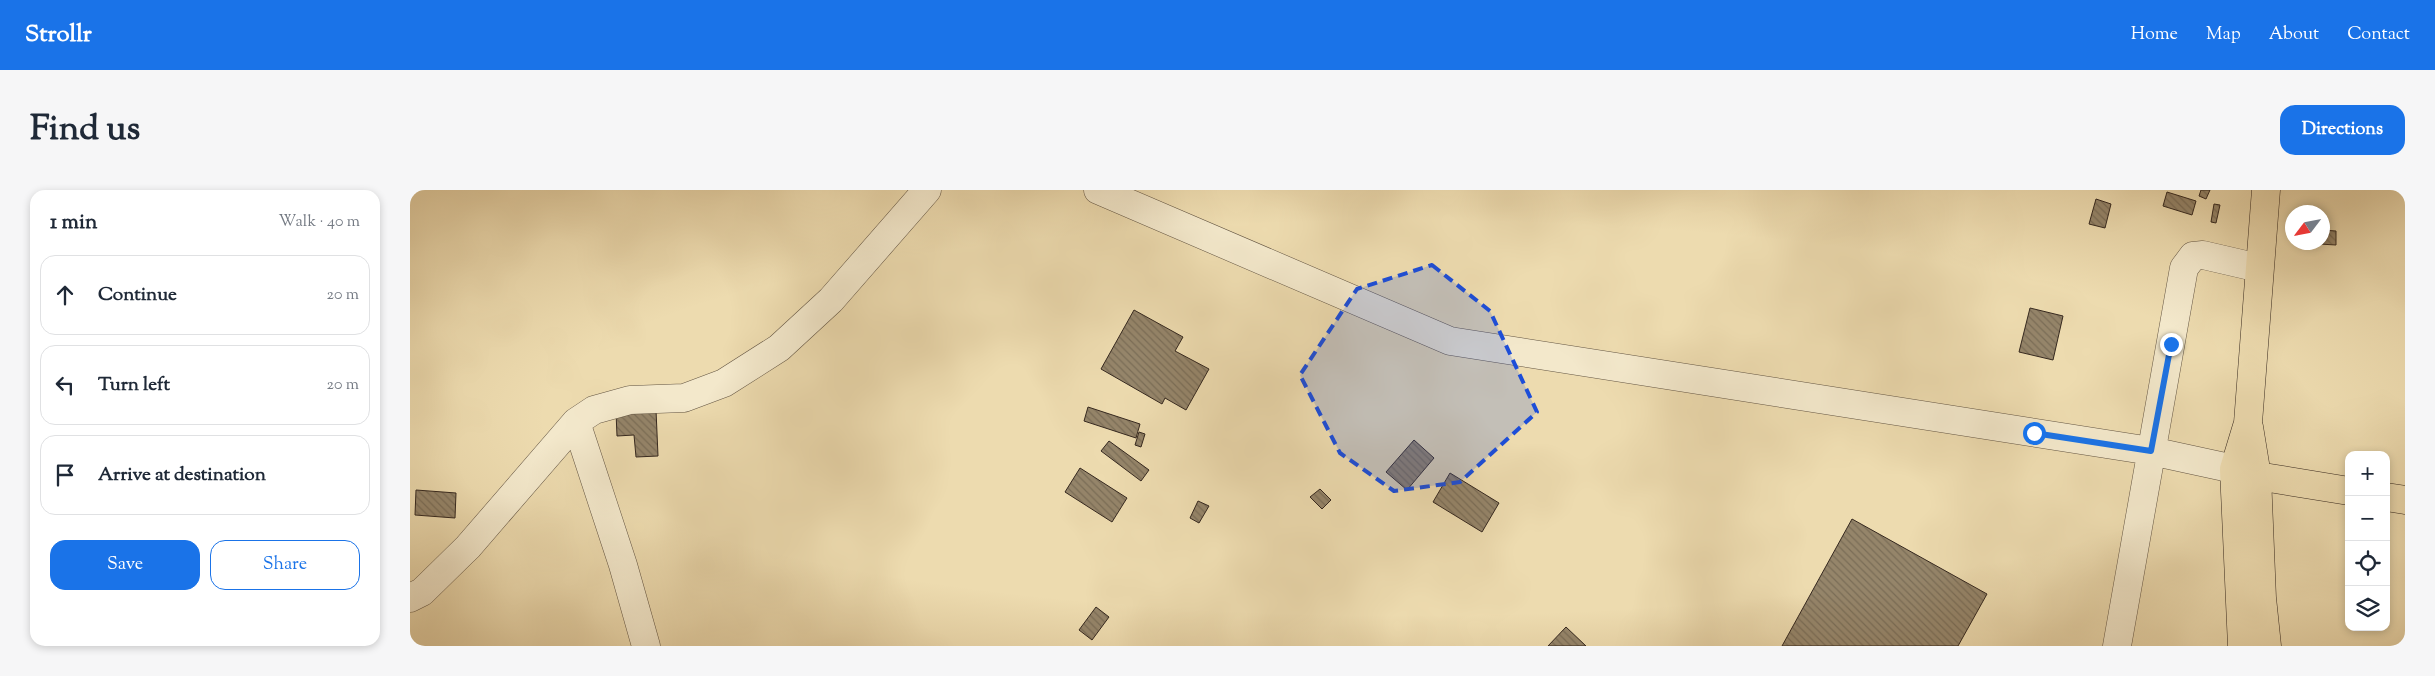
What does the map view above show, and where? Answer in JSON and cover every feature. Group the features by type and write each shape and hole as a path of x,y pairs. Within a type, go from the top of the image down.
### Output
{"main road":[{"path":"2242,646 2248,423 2266,190"},
{"path":"2246,472 2345,490"},
{"path":"2246,472 2267,646"},
{"path":"2390,498 2405,500"}],"street":[{"path":"410,598 422,592 468,547 576,422 594,410 630,400 684,398 724,382 779,348 831,300 927,190"},
{"path":"1098,190 1450,341 2151,451 2246,472"},
{"path":"2117,646 2184,268 2193,256 2203,255 2259,268"},
{"path":"576,422 623,565 646,646"}],"highlighted area":[{"path":"1432,265 1490,311 1537,412 1460,482 1394,491 1340,453 1300,375 1357,289"}],"building":[{"path":"2201,190 2210,190 2206,199 2199,196"},
{"path":"2167,192 2196,201 2192,215 2163,206"},
{"path":"2096,199 2111,204 2105,228 2089,224"},
{"path":"2214,204 2220,205 2216,223 2211,222"},
{"path":"2330,231 2336,231 2336,245 2330,245"},
{"path":"2030,308 2063,316 2053,360 2019,352"},
{"path":"1134,310 1183,337 1175,351 1209,369 1186,410 1165,398 1162,404 1101,369"},
{"path":"1088,407 1140,424 1136,438 1084,421"},
{"path":"656,410 658,456 636,457 634,435 617,436 616,412"},
{"path":"1139,432 1145,434 1141,447 1135,445"},
{"path":"1414,440 1434,458 1407,490 1386,472"},
{"path":"1109,441 1149,470 1141,481 1101,451"},
{"path":"1080,468 1127,498 1112,522 1065,492"},
{"path":"1450,473 1499,503 1482,532 1433,502"},
{"path":"1320,489 1331,500 1322,509 1310,497"},
{"path":"416,490 456,493 455,518 415,515"},
{"path":"1198,501 1209,506 1199,523 1190,518"},
{"path":"1852,519 1987,594 1958,646 1782,646"},
{"path":"1096,607 1109,617 1092,640 1079,630"},
{"path":"1566,627 1586,646 1548,646"}],"route":[{"path":"2034,433 2151,451 2171,344"}]}
